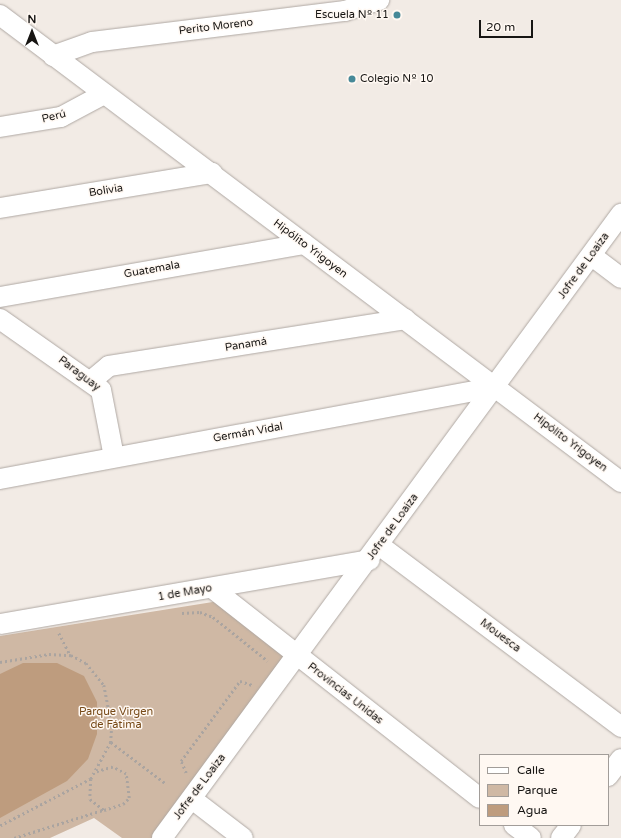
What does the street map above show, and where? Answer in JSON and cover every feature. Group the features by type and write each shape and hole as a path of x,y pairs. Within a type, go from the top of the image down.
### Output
{"street":[{"name":"Perito Moreno","path":"53,56 92,42 345,11 379,0"},
{"name":"Hipólito Yrigoyen","path":"0,15 621,482"},
{"name":"Perú","path":"0,127 61,117 104,94"},
{"name":"Bolivia","path":"0,208 212,173"},
{"name":"Jofre de Loaiza","path":"162,838 191,789 297,656 496,388 621,214"},
{"name":"Guatemala","path":"0,297 304,244"},
{"path":"592,256 621,278"},
{"name":"Paraguay","path":"0,319 91,381 106,399 114,457"},
{"name":"Panamá","path":"91,381 109,366 405,319"},
{"name":"Germán Vidal","path":"0,479 496,388"},
{"name":"1 de Mayo","path":"0,624 212,588 374,552"},
{"name":"Mouesca","path":"374,552 621,727"},
{"name":"Provincias Unidas","path":"212,588 479,797"},
{"path":"609,775 621,758"},
{"path":"191,789 244,838"},
{"path":"515,826 531,838"},
{"path":"561,838 570,826"}],"path":[{"path":"176,614 200,612 213,617 262,654 270,668"},
{"path":"52,634 67,632"},
{"path":"59,633 71,655"},
{"path":"0,662 20,656 71,655 86,663 104,685 111,711 111,742 91,779 0,826"},
{"path":"191,789 181,761 240,681 261,688"},
{"path":"111,742 165,783"},
{"path":"14,838 123,804 129,798 129,781 126,774 113,767 96,772"},
{"path":"91,779 90,799 104,810"}],"green space":[{"name":"Parque Virgen de Fátima","path":"219,601 286,658 153,838 122,838 94,818 50,838 0,838 0,636"}],"water":[{"path":"23,663 57,663 84,676 97,702 97,734 88,759 67,781 0,818 0,674"}],"place":[{"name":"Escuela Nº 11","path":"397,15"},
{"name":"Colegio Nº 10","path":"352,79"}]}
